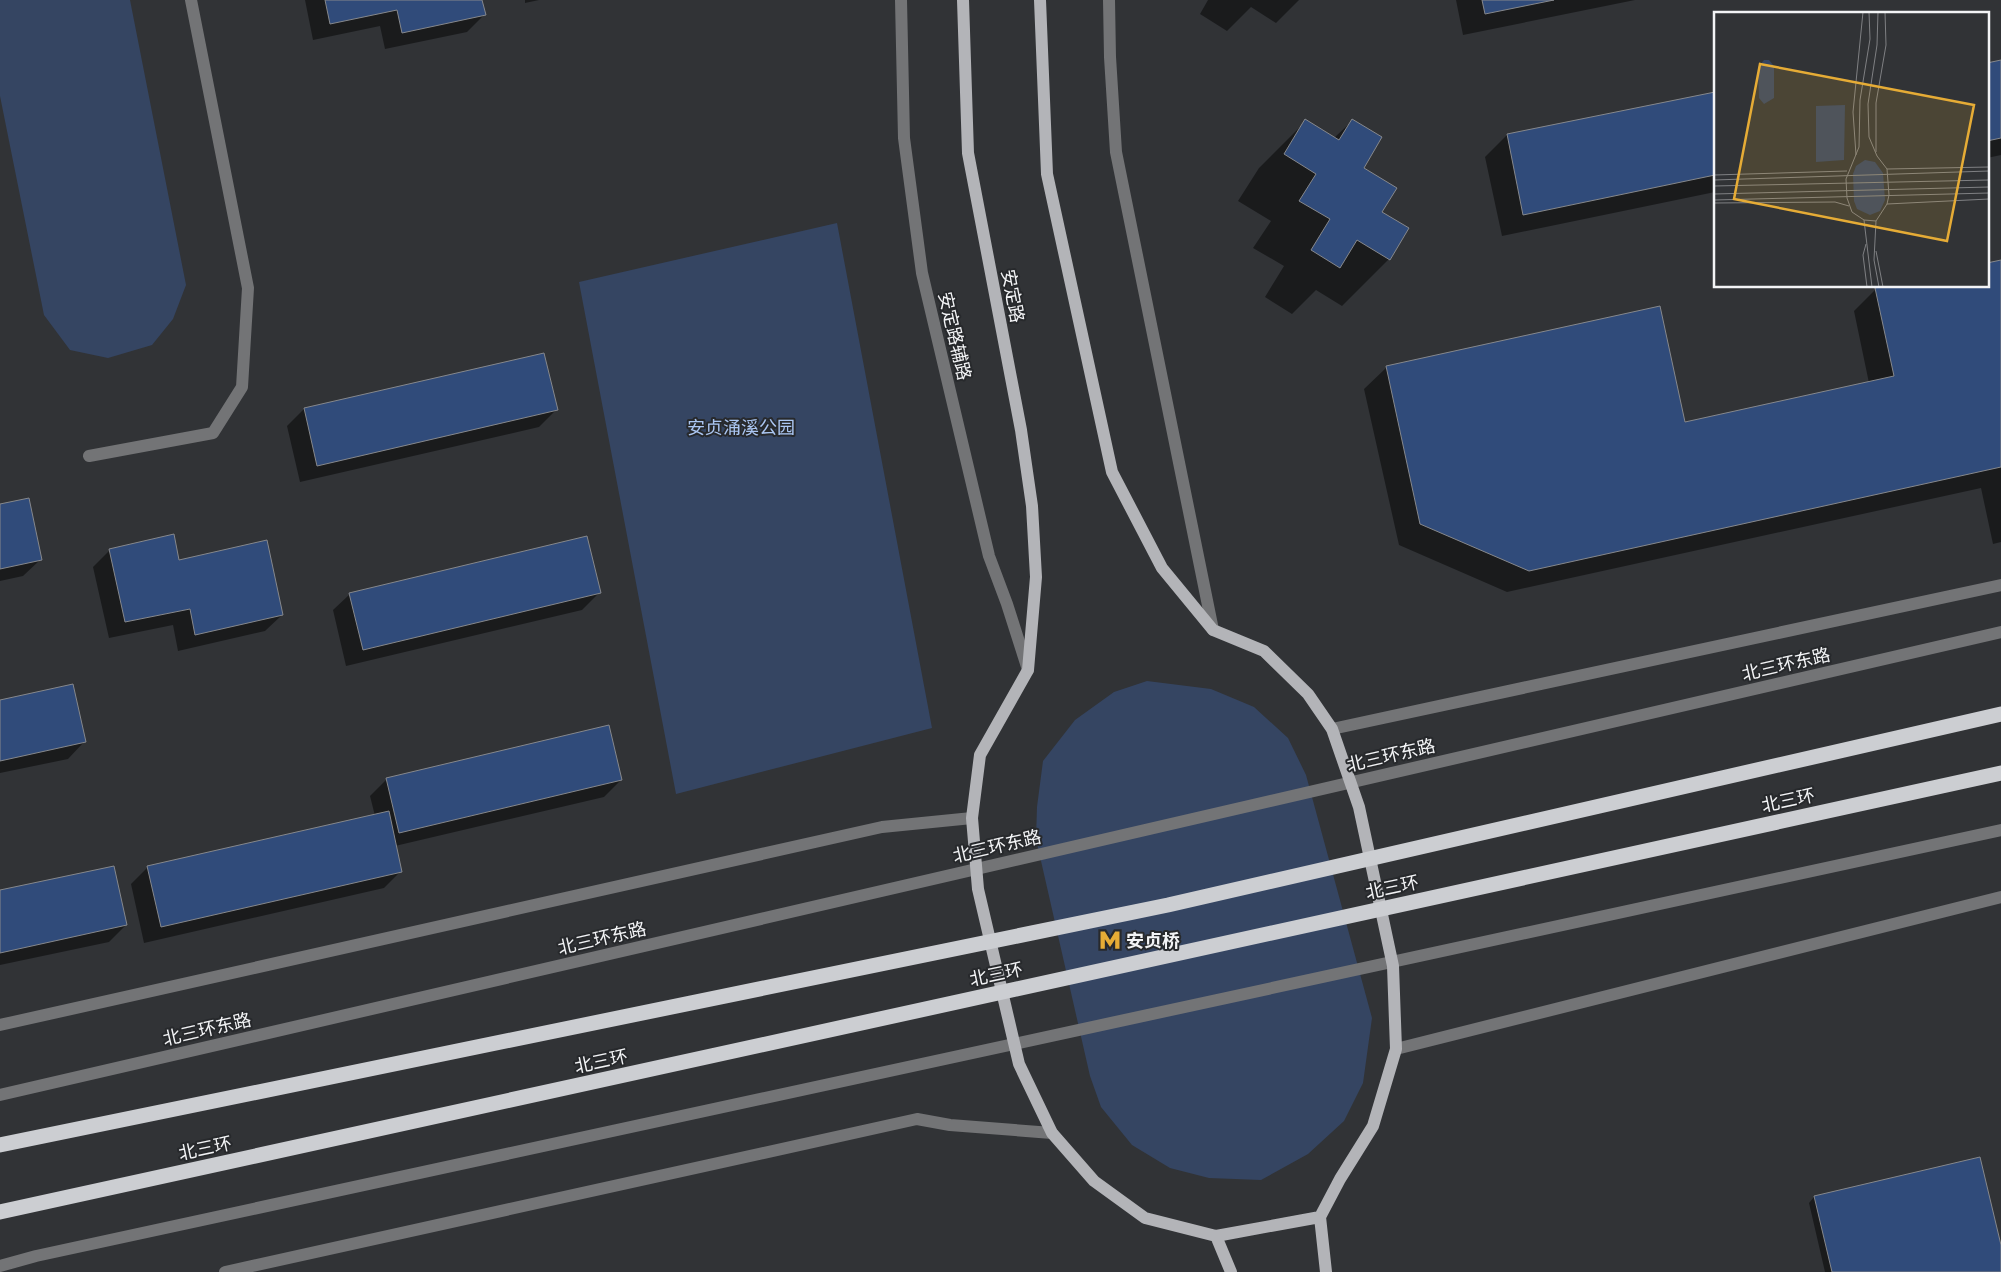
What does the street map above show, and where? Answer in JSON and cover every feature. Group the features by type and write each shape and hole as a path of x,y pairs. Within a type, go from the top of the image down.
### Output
{"highway":[{"name":"北三环","path":"3,1144 1168,905 2001,714"},
{"name":"北三环","path":"0,1212 2001,773"}],"main road":[{"name":"安定路","path":"962,0 968,153 1021,430 1032,506 1036,577 1028,670"},
{"path":"1040,0 1047,174 1112,472 1162,568 1213,630 1264,651 1308,694 1332,729 1359,807 1393,966 1396,1049 1373,1126 1340,1179 1320,1217 1326,1272"},
{"path":"1028,670 980,755 972,818 978,889 1018,1064 1052,1133 1094,1181 1145,1218 1216,1236 1320,1217"},
{"path":"1216,1236 1230,1272"}],"street":[{"path":"89,456 213,433 242,387 248,288 191,0"},
{"name":"安定路辅路","path":"901,0 904,138 922,273 989,556 1028,670"},
{"path":"1109,0 1110,57 1116,152 1213,630"},
{"path":"1332,729 2001,585"},
{"name":"北三环东路","path":"0,1095 2001,632"},
{"path":"0,1025 882,827 972,818"},
{"path":"0,1266 36,1256 2001,830"},
{"path":"1396,1049 2001,897"},
{"path":"225,1272 917,1119 950,1125 1052,1133"}],"green space":[{"path":"0,0 130,0 186,285 173,319 152,345 108,358 70,350 44,315 0,96"},
{"name":"安贞涌溪公园","path":"837,223 932,728 676,794 579,282"},
{"path":"1147,681 1211,689 1254,707 1288,738 1306,775 1372,1018 1363,1083 1344,1121 1308,1154 1261,1180 1209,1178 1170,1168 1132,1145 1101,1107 1090,1076 1036,839 1037,807 1043,761 1075,720 1114,692"}],"building":[{"path":"325,0 482,0 486,15 402,33 397,10 330,24"},
{"path":"1482,0 1554,0 1485,14"},
{"path":"2001,60 2001,138 1988,141 1988,63"},
{"path":"1714,92 1714,175 1523,215 1507,134"},
{"path":"1305,119 1339,140 1352,119 1382,137 1364,168 1397,188 1382,212 1409,228 1390,260 1357,240 1340,268 1311,250 1330,219 1299,201 1316,174 1284,154"},
{"path":"2001,260 2001,467 1529,571 1420,524 1386,366 1660,306 1685,422 1894,376 1875,288 1988,288 1988,263"},
{"path":"544,353 558,410 317,466 304,408"},
{"path":"29,498 42,560 0,569 0,504"},
{"path":"174,534 179,560 267,540 283,615 195,635 190,609 125,622 109,549"},
{"path":"587,536 601,593 363,650 349,593"},
{"path":"73,684 86,742 0,761 0,700"},
{"path":"609,725 622,780 399,833 386,778"},
{"path":"389,811 402,872 161,927 147,866"},
{"path":"114,866 127,925 0,953 0,890"},
{"path":"1980,1157 2001,1245 2001,1272 1832,1272 1814,1196"}],"place":[{"name":"安贞桥","path":"1110,940"}]}
